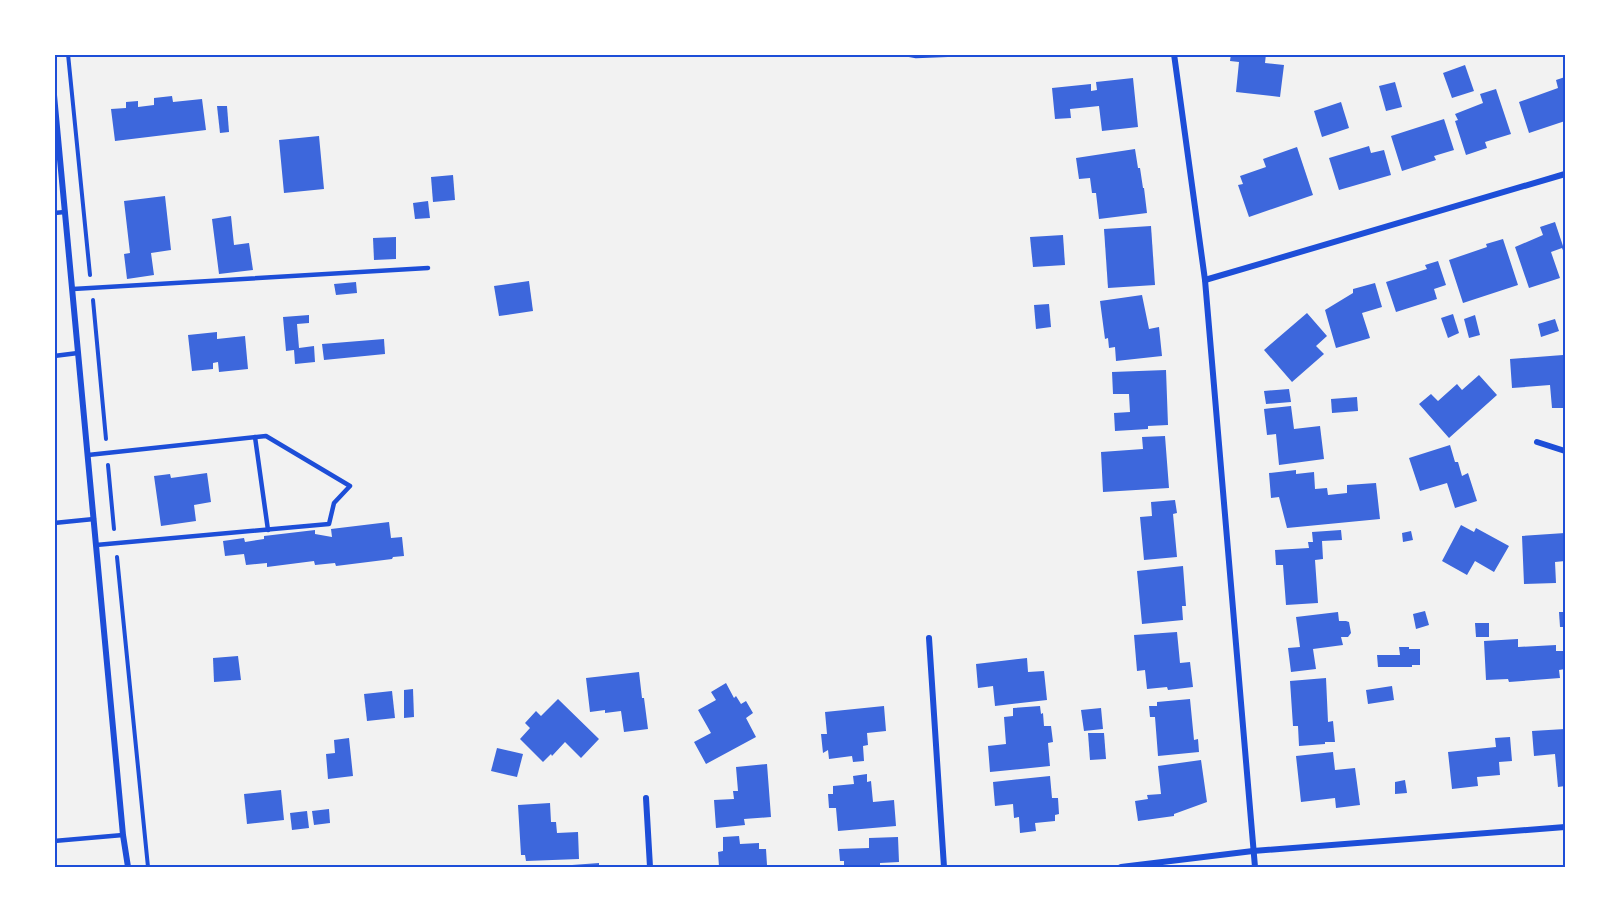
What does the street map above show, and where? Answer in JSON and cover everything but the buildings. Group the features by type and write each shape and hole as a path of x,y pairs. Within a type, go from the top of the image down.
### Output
{"street":[{"path":"1174,54 1205,280 1255,867"},
{"path":"54,94 123,835 128,867"},
{"path":"1205,280 1565,174"},
{"path":"1537,442 1565,451"},
{"path":"929,638 944,867"},
{"path":"646,798 650,867"},
{"path":"1121,867 1253,850 1565,827"}],"lane":[{"path":"905,54 916,56 967,54"},
{"path":"54,213 65,212"},
{"path":"73,289 428,268"},
{"path":"54,357 78,353"},
{"path":"88,455 266,436 350,486 334,502 329,524 96,545"},
{"path":"255,437 268,530"},
{"path":"54,523 94,519"},
{"path":"54,842 123,835"}],"path":[{"path":"116,543 148,867"}]}
